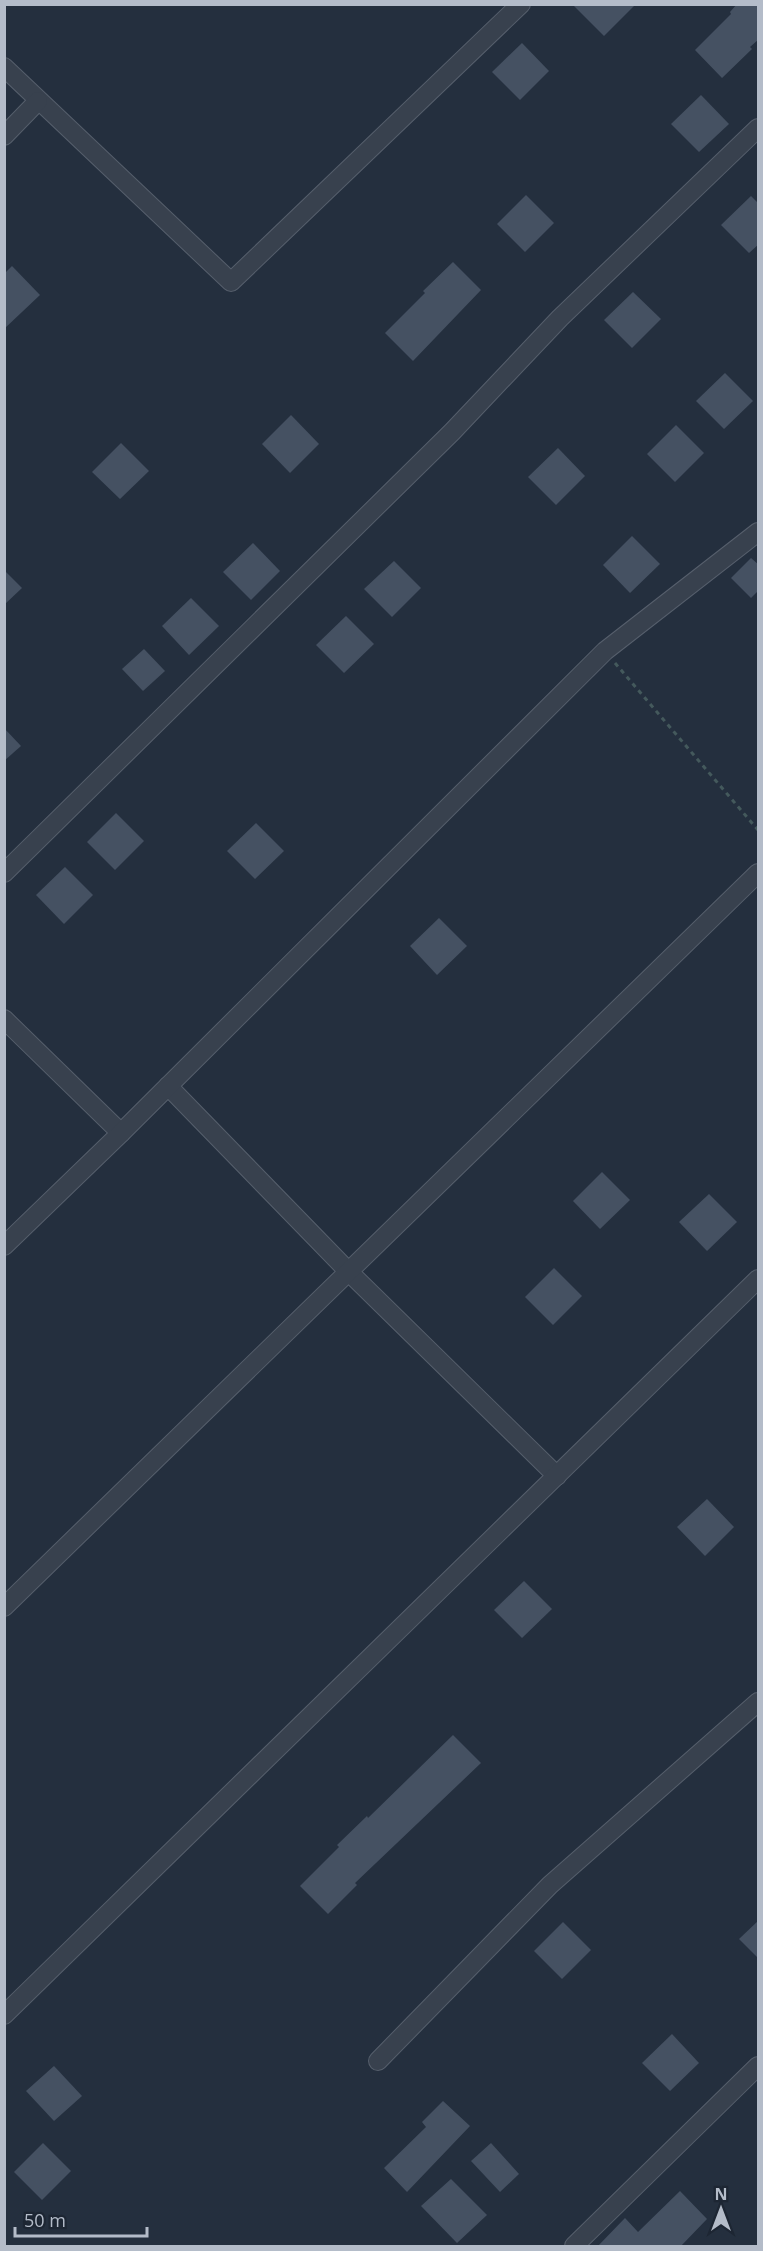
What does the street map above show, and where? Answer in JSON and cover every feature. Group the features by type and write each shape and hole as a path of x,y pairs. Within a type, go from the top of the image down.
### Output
{"street":[{"path":"4,67 231,282 521,4"},
{"path":"4,136 38,101"},
{"path":"4,873 452,432 560,318 759,128"},
{"path":"4,1246 121,1133 605,651 759,532"},
{"path":"4,1607 759,873"},
{"path":"4,1019 121,1133"},
{"path":"168,1086 349,1272 557,1476"},
{"path":"4,2015 759,1279"},
{"path":"378,2061 550,1885 759,1702"},
{"path":"574,2247 759,2066"}],"path":[{"path":"605,651 759,830"}],"building":[{"path":"572,4 636,4 604,36"},
{"path":"737,4 759,4 759,39 750,47 752,49 722,78 695,50 731,14 730,12"},
{"path":"522,43 549,71 520,100 492,72"},
{"path":"701,95 729,124 699,152 671,124"},
{"path":"526,195 554,223 525,252 497,224"},
{"path":"751,196 759,204 759,244 749,253 721,225"},
{"path":"453,262 481,290 413,361 385,333"},
{"path":"12,266 40,295 4,329 4,274"},
{"path":"633,292 661,319 632,348 604,320"},
{"path":"725,373 753,401 724,429 696,401"},
{"path":"291,415 319,444 290,473 262,444"},
{"path":"676,425 704,453 675,482 647,454"},
{"path":"121,443 149,471 120,499 92,472"},
{"path":"558,448 585,476 556,505 528,477"},
{"path":"632,536 660,564 630,593 603,565"},
{"path":"253,543 280,571 251,600 223,572"},
{"path":"751,558 759,565 759,590 751,598 731,578"},
{"path":"394,561 421,588 392,617 364,589"},
{"path":"4,570 22,588 4,605"},
{"path":"191,598 219,626 189,655 162,626"},
{"path":"346,616 374,644 344,673 316,645"},
{"path":"144,649 165,671 143,691 122,669"},
{"path":"4,728 21,746 4,761"},
{"path":"116,813 144,841 115,870 87,842"},
{"path":"256,823 284,851 255,879 227,851"},
{"path":"65,867 93,895 64,924 36,895"},
{"path":"439,918 467,946 437,975 410,946"},
{"path":"602,1172 630,1200 600,1229 573,1201"},
{"path":"709,1194 737,1222 707,1251 679,1222"},
{"path":"554,1268 582,1296 553,1325 525,1297"},
{"path":"707,1499 734,1527 705,1556 677,1527"},
{"path":"524,1581 552,1609 522,1638 494,1610"},
{"path":"453,1735 481,1763 355,1883 357,1885 328,1914 300,1886 339,1847 337,1845"},
{"path":"759,1920 759,1959 739,1939"},
{"path":"563,1922 591,1950 562,1979 534,1951"},
{"path":"672,2034 699,2063 670,2091 642,2063"},
{"path":"54,2066 82,2096 54,2121 26,2091"},
{"path":"443,2101 470,2126 407,2192 384,2168 426,2127 422,2122"},
{"path":"43,2143 71,2171 42,2200 14,2172"},
{"path":"491,2143 519,2174 500,2192 471,2161"},
{"path":"451,2179 487,2215 457,2243 421,2206"},
{"path":"680,2191 707,2219 680,2247 597,2247 625,2218 638,2232"}]}
